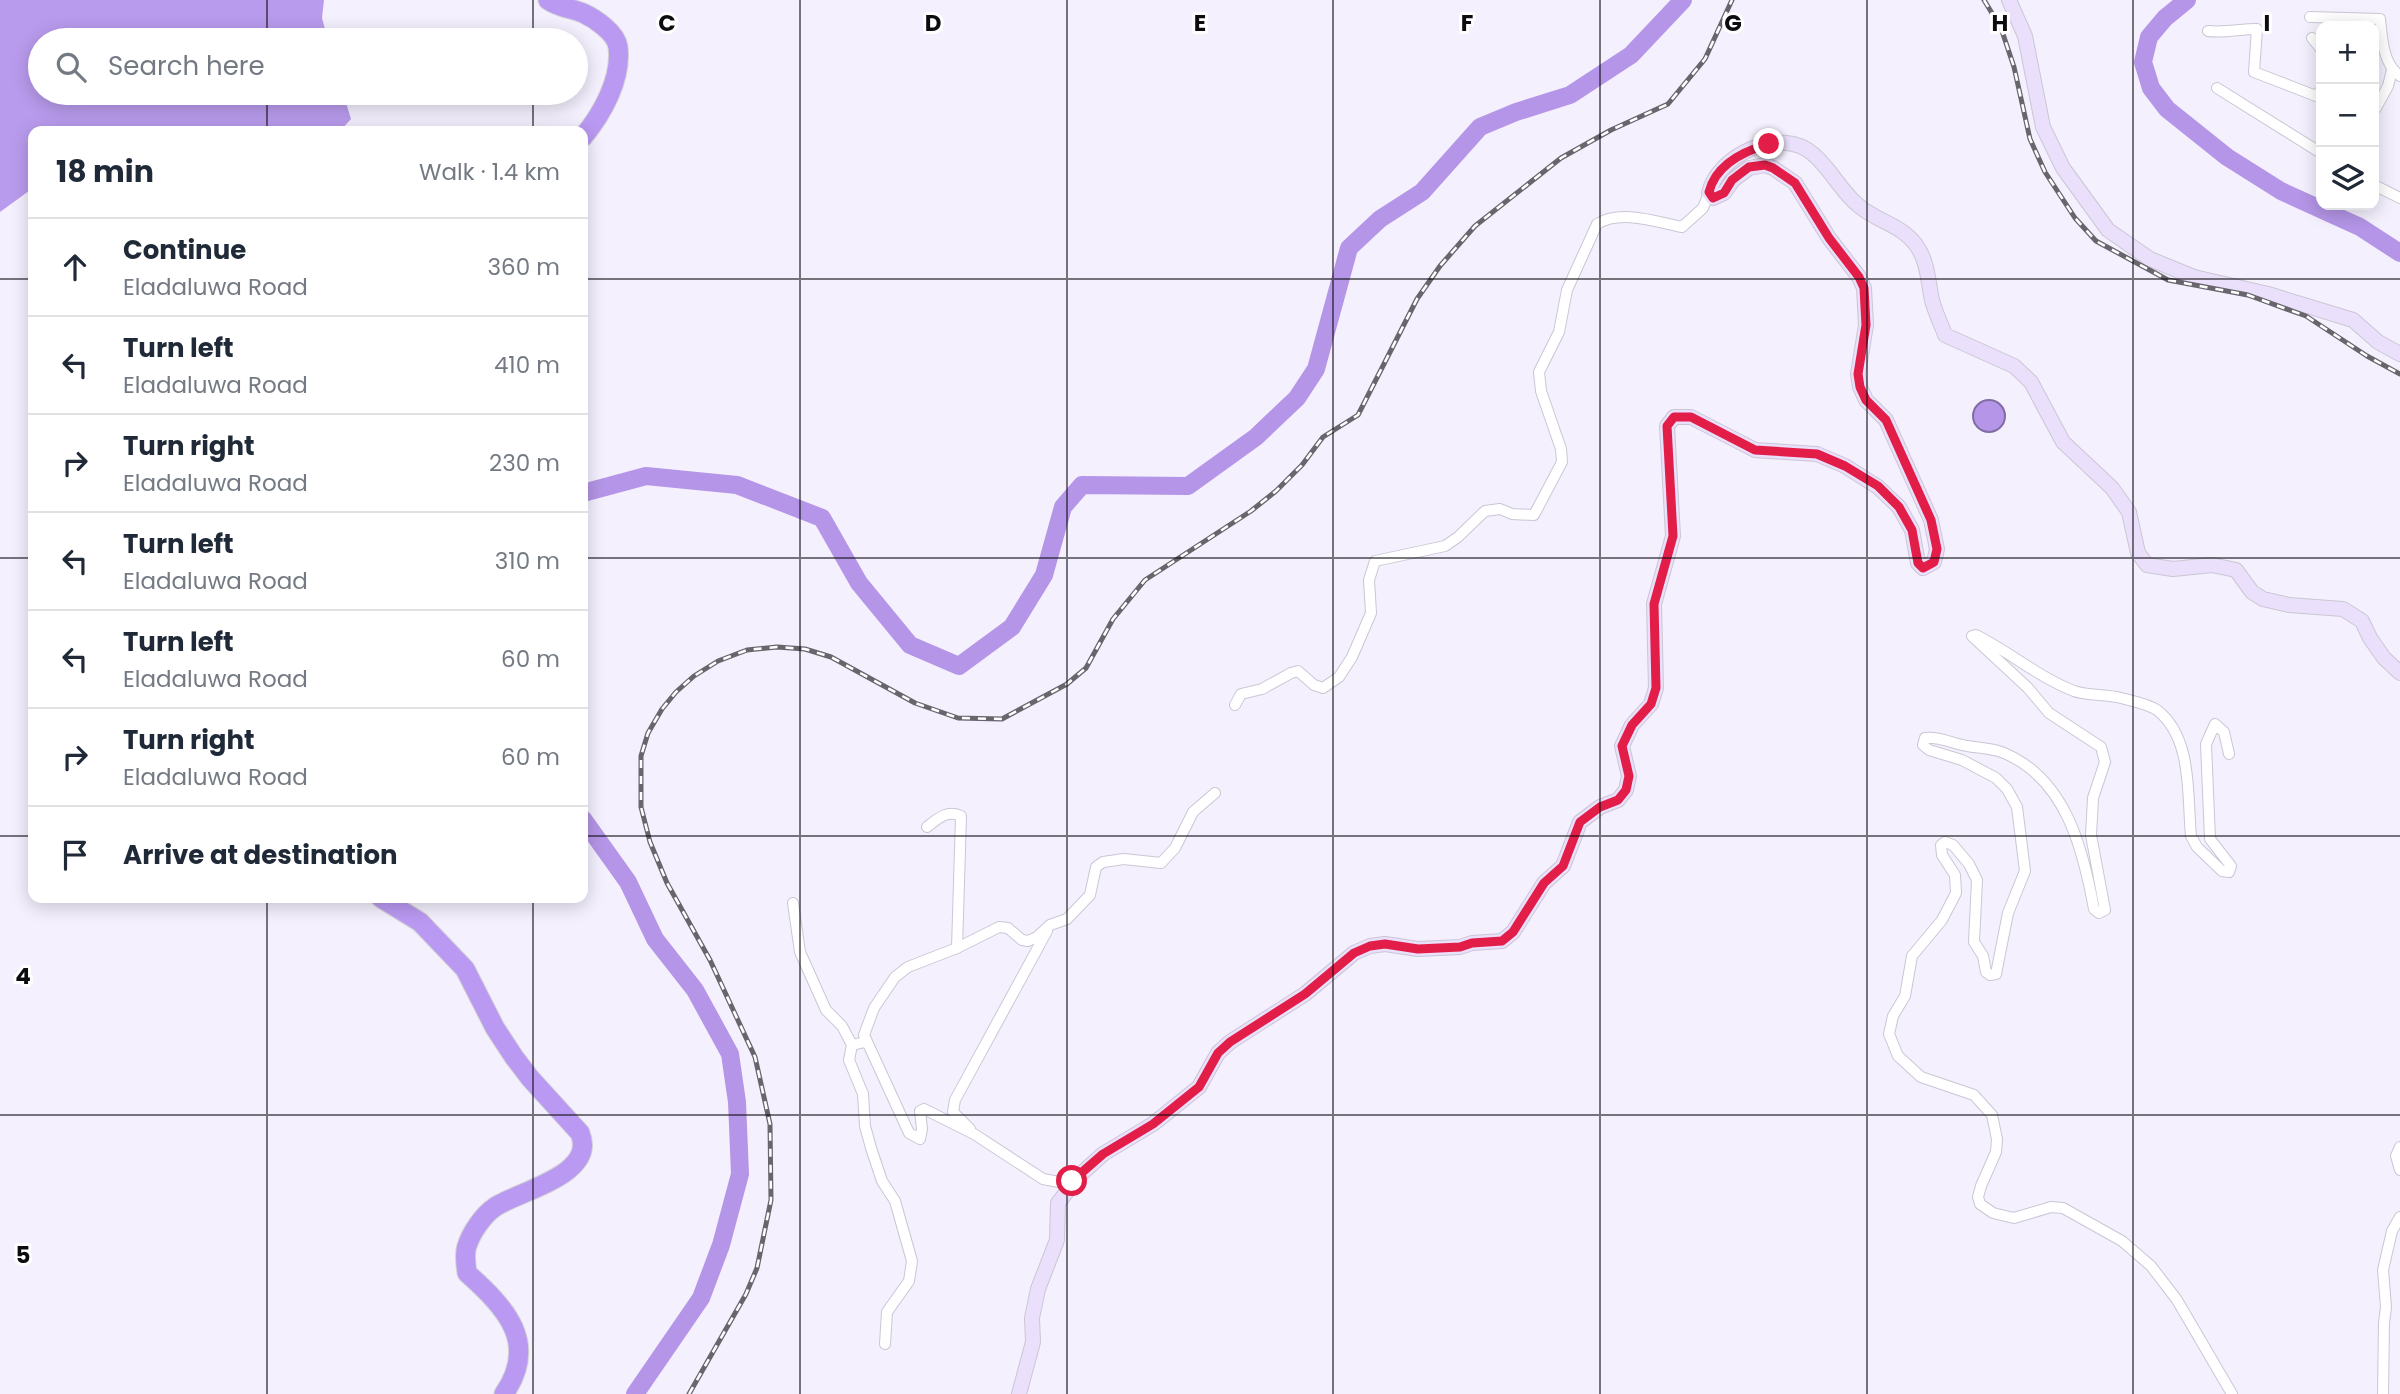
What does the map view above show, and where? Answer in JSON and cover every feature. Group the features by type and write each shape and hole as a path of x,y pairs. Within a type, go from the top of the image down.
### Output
{"highway":[{"path":"548,0 556,6 584,13 608,30 618,45 617,67 612,87 601,111 588,130"},
{"path":"389,903 421,922 465,970 495,1028 514,1057 582,1138 582,1153 572,1168 559,1177 492,1208 466,1248 467,1273 511,1321 521,1350 518,1366 504,1394"}],"street":[{"path":"2009,0 2025,36 2043,127 2063,168 2108,230 2151,259 2194,277 2269,294 2353,320 2378,342 2400,354"},
{"path":"2310,17 2380,19 2383,46 2396,73 2379,102"},
{"path":"2208,31 2224,33 2256,29 2254,72 2316,96"},
{"path":"2312,38 2316,42"},
{"path":"2217,88 2316,150"},
{"path":"1235,705 1241,694 1262,689 1298,671 1314,685 1322,688 1339,677 1352,657 1371,613 1369,580 1375,561 1445,546 1485,511 1500,509 1511,514 1534,515 1562,462 1562,449 1541,391 1539,372 1559,332 1567,290 1597,225 1604,220 1634,217 1682,227 1703,208 1712,183 1730,161 1749,149 1769,144 1793,145 1812,152 1859,207 1895,227 1914,242 1923,256 1933,303 1945,335 2014,366 2031,383 2063,442 2112,488 2129,512 2138,553 2147,565 2173,569 2212,565 2236,570 2252,592 2263,599 2290,605 2343,609 2362,621 2384,658 2400,673"},
{"path":"1214,793 1193,812 1175,848 1161,863 1124,859 1103,862 1096,867 1090,895 1067,919 1050,925 1037,937 1028,941 1022,940 1008,928 999,927 957,948 908,967 895,977 874,1008 864,1035 909,1133 919,1139 922,1129 919,1111 924,1108 974,1134 1043,1179 1063,1183 1072,1181 1103,1154 1153,1124 1199,1087 1218,1053 1230,1042 1305,994 1354,953 1370,946 1385,944 1418,949 1460,947 1472,943 1502,941 1513,932 1544,883 1563,866 1580,822 1600,807 1618,800 1626,790 1629,776 1622,746 1632,725 1651,704 1656,688 1654,604 1673,536 1667,426 1674,417 1691,417 1755,450 1817,454 1845,466 1878,486 1899,507 1912,530 1918,563 1923,568 1934,562 1937,549 1931,520 1886,420 1866,400 1860,387 1858,374 1866,325 1864,288 1859,277 1829,238 1795,183 1773,168 1765,165 1749,167 1732,180 1724,193 1713,198 1709,192"},
{"path":"2379,188 2400,198"},
{"path":"2229,754 2224,732 2215,724 2206,744 2210,839 2231,866 2229,872 2222,871 2197,847 2191,836 2183,753 2174,730 2156,709 2118,697 2076,692 2035,672 1985,639 1972,636 2028,688 2049,713 2101,747 2105,762 2093,798 2091,835 2105,910 2099,913 2094,909 2085,861 2064,809 2032,769 2002,752 1934,737 1925,738 1923,745 1929,750 1962,760 1996,778 2007,789 2017,807 2025,871 2008,913 1996,974 1990,975 1986,972 1983,956 1974,942 1977,880 1969,864 1953,845 1945,842 1941,845 1942,855 1955,875 1956,893 1942,920 1912,956 1905,996 1893,1016 1889,1034 1898,1056 1921,1077 1974,1095 1992,1115 1997,1139 1996,1152 1981,1186 1978,1198 1980,1204 1993,1213 2014,1218 2051,1207 2063,1208 2122,1241 2151,1266 2177,1300 2232,1394"},
{"path":"927,827 942,815 956,813 961,816 957,948"},
{"path":"793,903 800,952 826,1010 842,1026 852,1045 849,1060 863,1094 865,1126 871,1148 882,1181 895,1201 912,1261 909,1281 887,1312 885,1345"},
{"path":"974,1134 953,1112 955,1100 1050,925"},
{"path":"852,1045 865,1042"},
{"path":"2400,1147 2396,1156 2400,1170"},
{"path":"1019,1394 1034,1342 1032,1318 1038,1289 1057,1240 1058,1203 1080,1175"},
{"path":"2383,1394 2386,1307 2383,1269 2392,1231 2400,1217"}],"shaded area":[{"path":"0,0 324,0 322,18 325,28 28,28 28,105 347,105 351,119 345,126 28,126 28,192 0,212"},
{"path":"1989,400 2000,405 2005,416 2000,427 1989,432 1978,427 1973,416 1978,405"}],"waterway":[{"path":"588,492 646,476 737,485 822,518 859,583 910,645 959,666 1012,627 1044,575 1063,507 1082,485 1188,486 1256,437 1297,398 1316,369 1349,248 1380,219 1422,192 1480,127 1570,95 1631,55 1683,0"},
{"path":"2187,0 2165,18 2149,37 2143,62 2151,88 2167,109 2227,157 2281,191 2360,227 2400,253"},
{"path":"588,826 628,882 655,939 695,990 730,1054 737,1102 740,1174 721,1245 701,1298 635,1394"}],"railway":[{"path":"689,1394 746,1294 757,1268 771,1200 770,1124 755,1057 710,960 667,883 650,842 641,807 641,756 648,733 662,709 694,676 718,661 747,650 777,647 805,649 831,657 915,703 958,718 1002,719 1067,684 1086,668 1113,619 1145,580 1251,511 1302,465 1323,437 1358,415 1417,299 1440,266 1475,226 1561,158 1611,130 1668,104 1705,59 1732,0"},
{"path":"1984,0 2001,28 2014,67 2030,139 2045,172 2075,218 2096,241 2168,280 2248,295 2306,316 2400,374"}],"route":[{"path":"1072,1181 1103,1154 1153,1124 1199,1087 1218,1053 1230,1042 1305,994 1354,953 1370,946 1385,944 1418,949 1502,941 1513,932 1544,883 1563,866 1580,822 1600,807 1618,800 1626,790 1629,776 1622,746 1632,725 1651,704 1656,688 1654,604 1673,536 1667,426 1674,417 1691,417 1755,450 1817,454 1845,466 1878,486 1899,507 1912,530 1918,563 1923,568 1934,562 1937,549 1931,520 1886,420 1866,400 1860,387 1858,374 1866,325 1864,288 1859,277 1829,238 1795,183 1773,168 1765,165 1749,167 1732,180 1724,193 1713,198 1709,192 1712,183 1730,161 1749,149 1769,144"}]}
